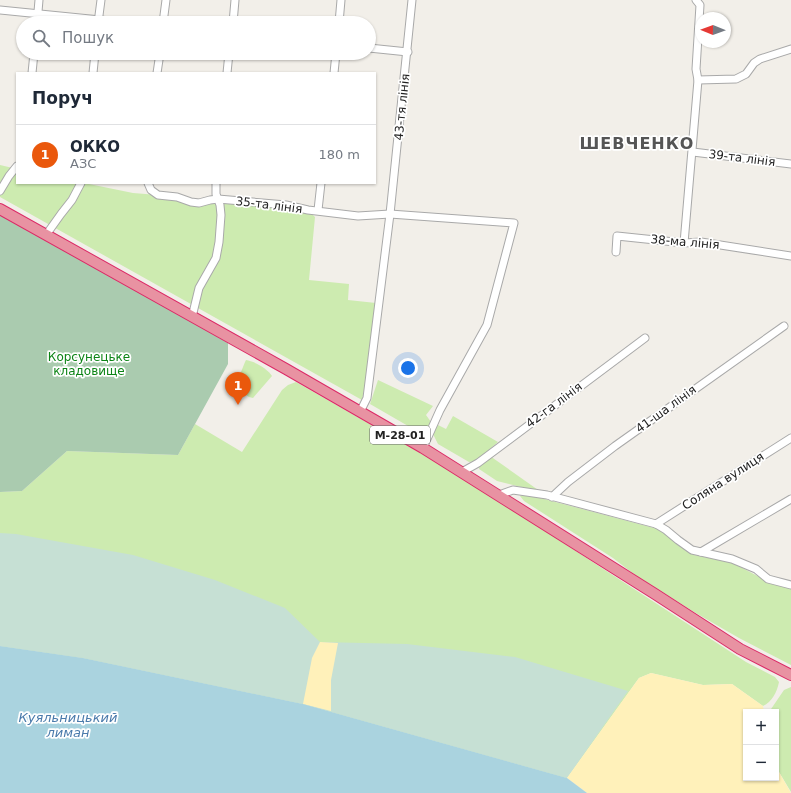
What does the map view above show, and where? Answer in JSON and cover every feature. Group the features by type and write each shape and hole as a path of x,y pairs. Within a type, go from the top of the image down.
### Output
{"highway":[{"name":"М-28-01","path":"0,209 423,448 740,649 791,675"}],"street":[{"path":"38,14 39,0"},
{"path":"99,16 101,0"},
{"path":"164,16 166,0"},
{"path":"234,16 235,0"},
{"path":"340,16 341,0"},
{"name":"43-тя лінія","path":"360,412 367,398 370,376 390,214 408,52 412,0"},
{"path":"684,243 698,80 696,69 698,3"},
{"path":"0,10 55,16"},
{"path":"376,49 408,52"},
{"path":"698,80 736,79 746,74 754,63 760,59 791,49"},
{"path":"32,72 33,60"},
{"path":"93,72 94,60"},
{"path":"157,72 159,60"},
{"path":"227,72 228,60"},
{"path":"334,72 335,60"},
{"name":"39-та лінія","path":"692,152 791,164"},
{"path":"0,191 16,167"},
{"path":"46,235 72,200 80,184"},
{"path":"192,317 199,288 216,258 218,247 221,214 216,194 216,184"},
{"path":"318,210 321,184"},
{"name":"35-та лінія","path":"149,187 154,193 177,197 191,202 218,199 286,205 308,210 358,216 390,214"},
{"path":"390,214 514,223 487,325 440,410 423,448"},
{"name":"38-ма лінія","path":"616,252 617,236 684,243 701,242 791,256"},
{"name":"41-ша лінія","path":"552,497 568,482 615,446 784,326"},
{"name":"42-га лінія","path":"462,472 478,463 645,338"},
{"name":"Соляна вулиця","path":"656,524 791,438"},
{"path":"499,495 513,490 552,497 656,524 692,550 732,559 756,569 768,579 791,585"},
{"path":"701,552 791,500"}],"green space":[{"path":"0,165 16,169 16,184 89,184 133,193 158,195 191,202 210,200 308,210 315,217 309,280 349,284 348,300 376,303 362,400 0,197"},
{"name":"Корсунецьке кладовище","path":"0,213 94,265 228,343 228,364 178,455 67,451 22,491 0,492"},
{"path":"246,360 260,366 272,376 253,398 238,390 236,387"},
{"path":"378,380 433,406 426,415 431,422 428,427 420,431 415,430 370,404"},
{"path":"296,382 424,455 493,497 746,662 775,677 779,682 774,696 763,706 732,684 703,685 651,673 639,678 567,778 303,704 83,658 0,646 0,492 22,491 67,451 178,455 195,424 242,452 282,390 288,385"},
{"path":"453,416 498,442 476,461 469,462 438,444 433,434 438,425 446,429"},
{"path":"490,456 541,492 497,481 479,469 480,464"},
{"path":"525,494 658,529 694,555 733,563 767,581 791,588 791,665 739,638 635,575 613,558 524,501 520,496"},
{"path":"0,533 16,534 133,555 215,580 285,608 320,642 407,644 515,657 628,691 567,778 303,704 83,658 0,646"},
{"path":"791,687 791,792 779,772 779,709 771,709 784,690"}],"sand":[{"path":"320,642 338,643 331,680 331,711 303,704 312,658"},
{"path":"651,673 703,685 732,684 763,706 764,709 743,709 743,781 779,781 779,772 791,793 587,793 567,778 639,678"}],"water":[{"name":"Куяльницький лиман","path":"0,646 83,658 303,704 567,778 587,793 0,793"}],"place":[{"name":"ОККО","path":"238,405"}],"district":[{"name":"ШЕВЧЕНКО","path":"637,143"}]}
